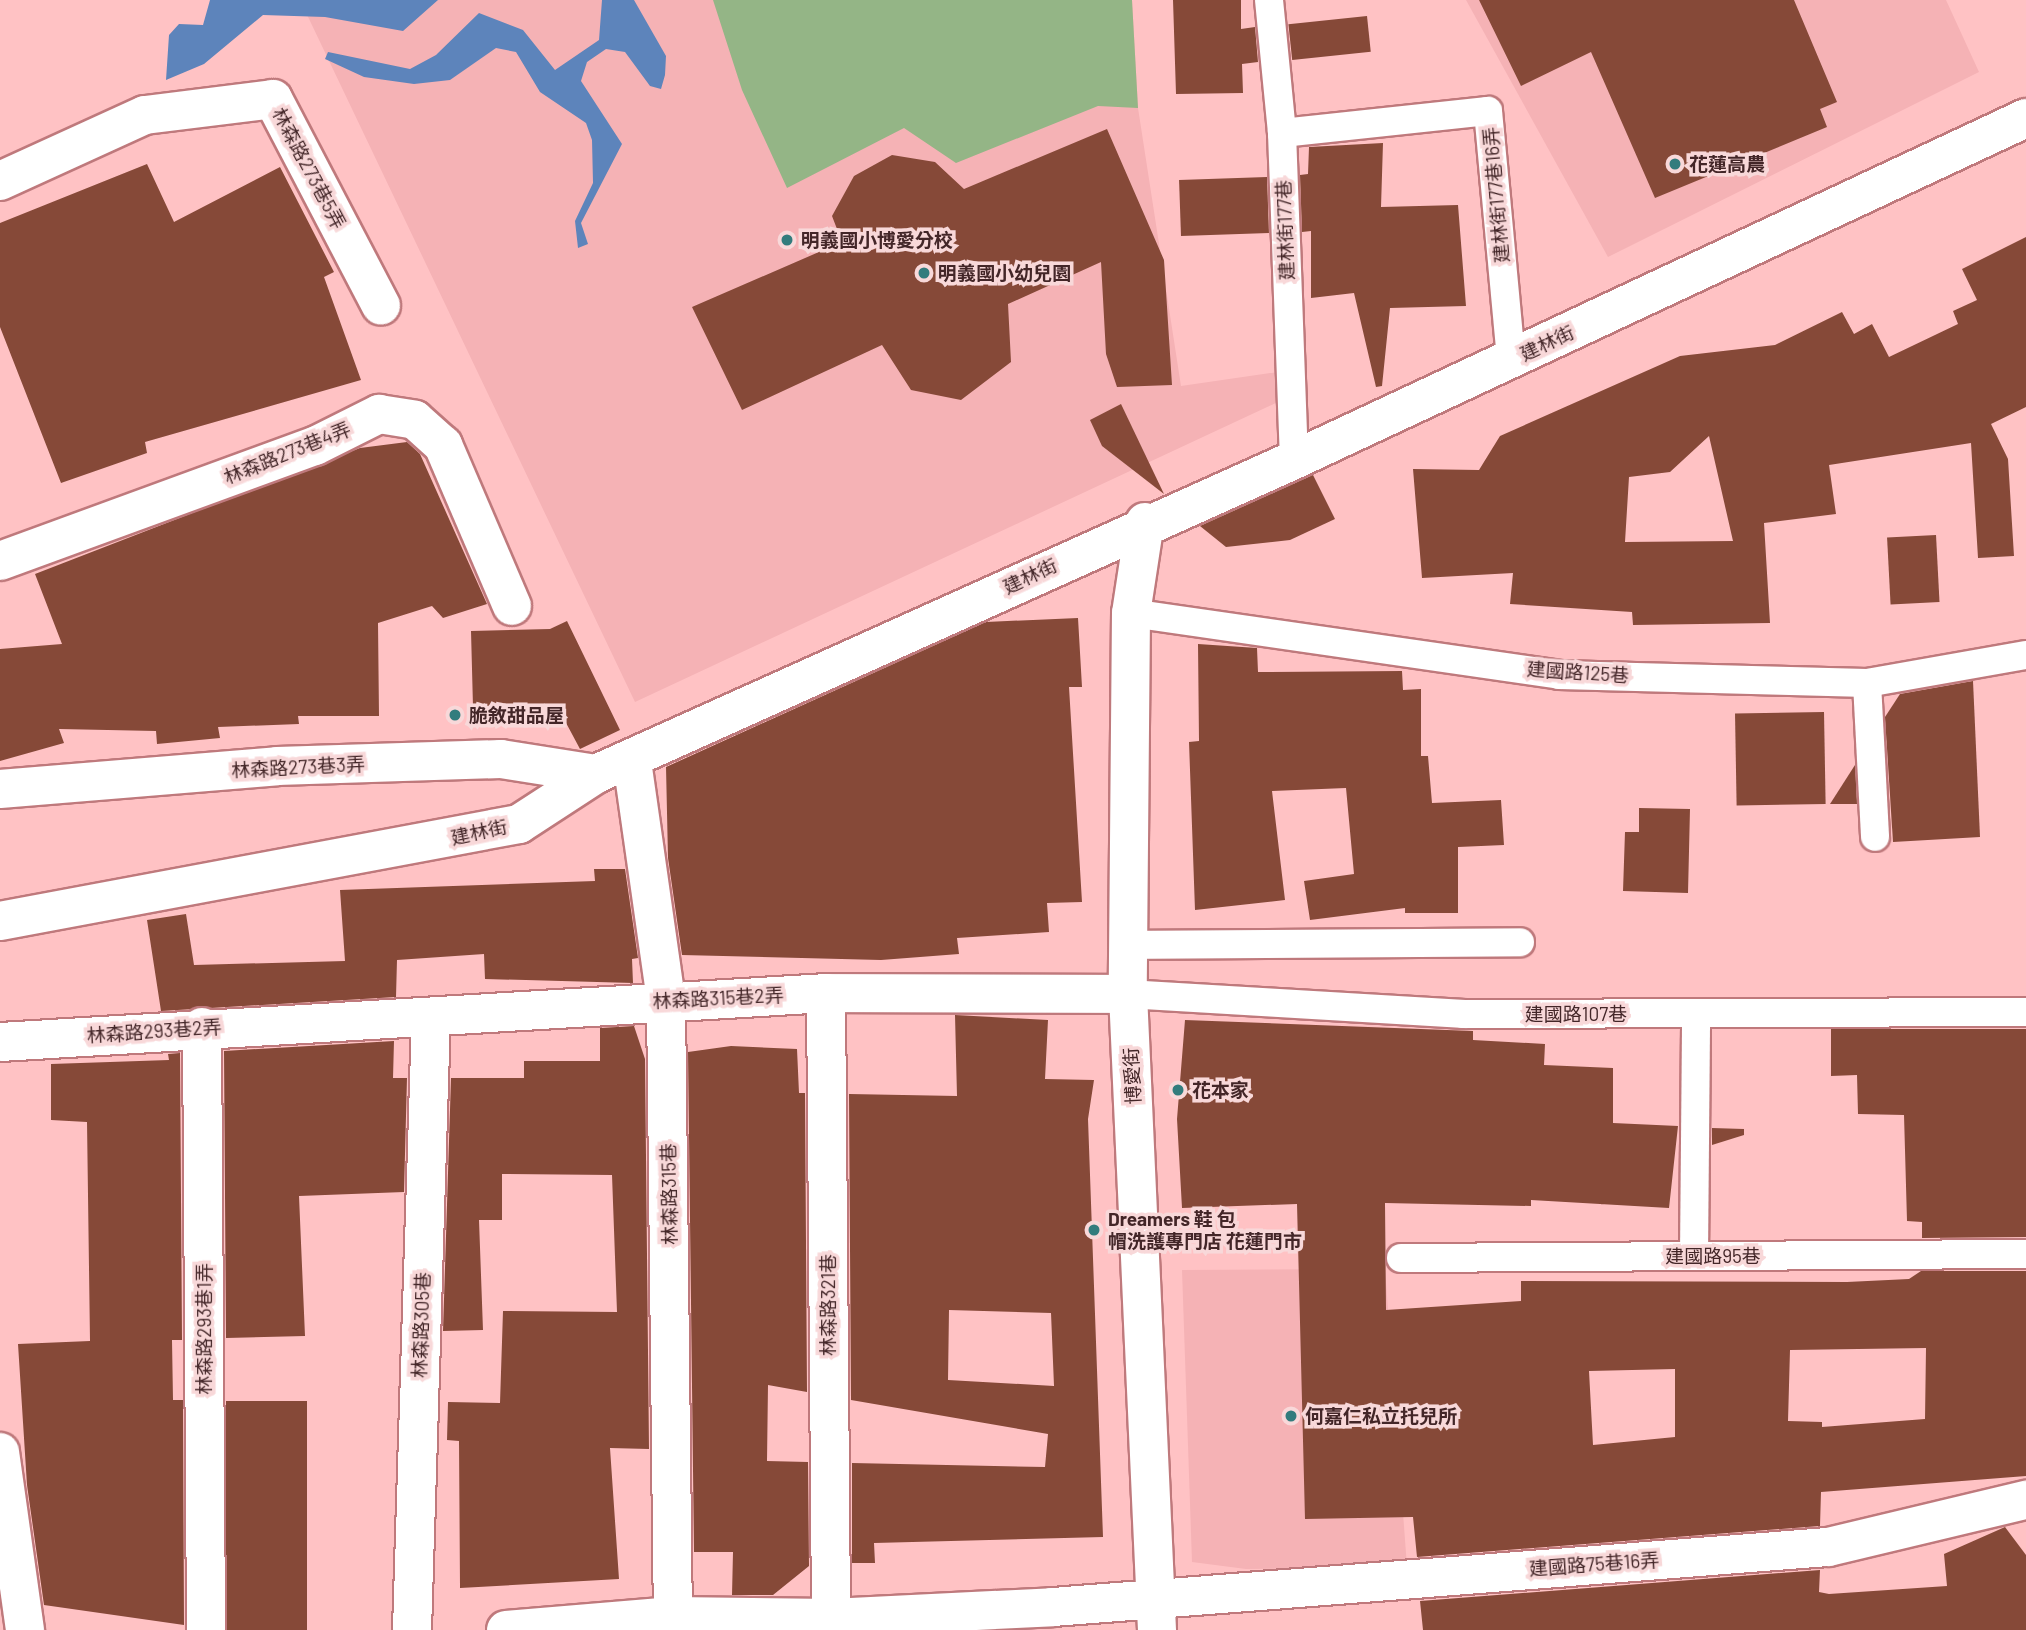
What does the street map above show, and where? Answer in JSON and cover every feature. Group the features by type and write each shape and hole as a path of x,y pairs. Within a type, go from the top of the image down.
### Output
{"street":[{"name":"林森路273巷5弄","path":"0,181 145,115 273,99 381,306"},
{"name":"建林街","path":"0,921 519,824 596,774 632,761 1145,522 1294,460 2026,118"},
{"name":"林森路273巷4弄","path":"0,561 315,446 379,414 415,420 443,446 512,606"},
{"name":"博愛街","path":"1145,522 1131,613 1128,994 1157,1613"},
{"name":"林森路273巷3弄","path":"0,789 277,766 487,760 596,774"},
{"name":"林森路315巷","path":"632,761 666,1000 673,1623"},
{"name":"林森路315巷2弄","path":"309,1024 431,1020 666,1000 826,992 1128,994"},
{"name":"林森路321巷","path":"826,992 831,1618"},
{"name":"林森路305巷","path":"412,1630 431,1020"},
{"name":"林森路293巷2弄","path":"0,1042 202,1027 309,1024"},
{"name":"林森路293巷1弄","path":"202,1027 206,1630"},
{"path":"0,1452 25,1630"},
{"name":"建國路75巷16弄","path":"1157,1613 1828,1548 2026,1500"},
{"path":"506,1630 831,1618 906,1622 1157,1613"}],"lane":[{"name":"建林街177巷","path":"1269,0 1282,133 1294,460"},
{"name":"建林街177巷16弄","path":"1282,133 1488,111 1511,359"},
{"name":"建國路125巷","path":"1131,613 1559,674 1867,683 2026,654"},
{"path":"1867,683 1875,837"},
{"path":"1128,945 1520,942"},
{"name":"建國路107巷","path":"1128,994 1463,1014 2026,1012"},
{"path":"1694,1256 1696,1013"},
{"name":"建國路95巷","path":"1401,1258 2026,1254"}],"shaded area":[{"name":"明義國小博愛分校","path":"300,0 1132,0 1138,108 1181,386 1278,372 1280,401 635,702"},
{"name":"花蓮高農","path":"1466,0 1946,0 1979,72 1608,257"},
{"name":"何嘉仁私立托兒所","path":"1385,1269 1407,1567 1246,1569 1192,1562 1182,1270"}],"green space":[{"path":"713,0 1132,0 1138,108 1098,106 956,163 904,128 787,188 742,90"}],"water":[{"path":"210,0 438,0 403,31 325,17 263,15 204,64 166,80 169,35 179,24 203,25"},
{"path":"602,0 634,0 666,56 665,75 661,89 650,86 625,52 606,49 587,62 581,81 622,144 581,223 588,244 578,248 575,221 593,183 592,140 586,123 540,92 516,52 496,48 450,80 414,84 364,77 325,59 328,52 410,69 436,55 479,13 523,30 555,70 599,40"}],"building":[{"path":"1173,0 1241,0 1241,29 1255,27 1258,62 1242,64 1243,93 1176,94"},
{"path":"1479,0 1794,0 1837,102 1820,109 1827,127 1655,198 1591,52 1521,86"},
{"path":"1367,16 1371,52 1292,60 1288,24"},
{"name":"明義國小幼兒園","path":"1107,129 1164,260 1172,385 1117,387 1106,354 1101,262 1008,304 1011,362 961,400 911,390 882,345 742,410 692,307 842,242 832,216 854,176 892,155 935,162 964,189"},
{"path":"1383,143 1381,207 1458,205 1466,306 1390,308 1382,386 1376,387 1354,293 1311,298 1311,231 1302,232 1300,175 1308,174 1309,147"},
{"path":"147,164 174,222 280,167 334,272 324,277 361,380 145,442 147,453 61,483 0,327 0,223"},
{"path":"1267,177 1269,233 1181,236 1179,180"},
{"path":"2026,237 2026,407 1991,424 2008,459 2014,556 1978,558 1971,443 1829,465 1836,514 1764,523 1770,623 1633,625 1632,612 1510,604 1513,573 1422,578 1413,469 1479,470 1500,436 1680,356 1775,345 1842,312 1854,334 1872,324 1889,357 1958,324 1953,311 1977,300 1962,269","holes":["1709,436 1733,541 1625,542 1629,477 1670,472"]},
{"path":"1121,404 1164,494 1102,446 1090,420"},
{"path":"407,442 420,454 487,604 443,618 432,606 378,623 379,716 298,716 299,724 218,727 220,738 157,744 156,731 59,729 64,743 0,761 0,649 62,644 35,574 360,448"},
{"path":"1313,475 1335,519 1290,540 1226,547 1200,526"},
{"path":"1936,535 1940,602 1891,604 1887,538"},
{"path":"1078,618 1082,687 1069,687 1082,902 1047,903 1049,932 957,938 959,954 881,960 682,955 668,858 666,767 986,622"},
{"path":"567,621 620,730 580,749 557,706 473,707 471,631 550,629"},
{"path":"1198,644 1257,648 1258,672 1402,671 1403,690 1421,689 1421,756 1428,756 1432,803 1501,800 1504,845 1458,847 1458,913 1405,913 1405,908 1310,920 1304,881 1354,874 1346,788 1272,791 1285,900 1195,910 1189,742 1199,741"},
{"path":"1973,681 1980,837 1893,842 1885,717 1900,694"},
{"path":"1824,712 1826,804 1737,806 1735,714"},
{"path":"1855,765 1857,804 1830,804"},
{"path":"1639,808 1690,809 1688,893 1623,891 1625,832 1639,832"},
{"path":"594,869 625,869 638,958 632,959 633,983 485,979 484,954 397,960 396,997 161,1011 147,920 186,914 194,965 345,961 340,890 595,881"},
{"path":"955,1015 1048,1020 1045,1079 1094,1080 1088,1119 1103,1537 874,1543 875,1563 852,1563 852,1463 1045,1467 1048,1434 851,1400 849,1094 957,1096","holes":["949,1310 1051,1313 1054,1386 948,1380"]},
{"path":"1185,1020 1473,1031 1473,1040 1545,1044 1544,1065 1613,1068 1613,1123 1678,1126 1669,1208 1531,1200 1531,1206 1385,1203 1386,1310 1521,1301 1521,1281 1847,1282 1909,1279 1921,1271 2026,1271 2026,1476 1821,1492 1820,1526 1417,1557 1413,1517 1305,1519 1297,1204 1182,1208 1177,1119","holes":["1926,1348 1925,1419 1822,1427 1822,1422 1788,1421 1790,1350","1675,1369 1675,1437 1593,1445 1589,1371"]},
{"path":"634,1026 645,1059 649,1449 610,1448 619,1579 460,1588 459,1441 447,1440 448,1402 500,1403 503,1311 617,1312 612,1175 502,1174 502,1220 479,1220 483,1330 443,1331 451,1078 524,1078 524,1061 600,1061 600,1028"},
{"path":"1831,1029 2026,1029 2026,1237 1922,1238 1922,1222 1907,1221 1904,1115 1858,1114 1857,1075 1831,1076"},
{"path":"394,1041 393,1078 407,1078 404,1192 299,1196 305,1336 226,1338 224,1051"},
{"path":"731,1046 797,1049 799,1093 805,1093 807,1392 768,1385 767,1461 808,1462 809,1566 773,1595 732,1595 733,1552 694,1552 688,1052"},
{"path":"180,1053 182,1340 172,1340 173,1400 183,1400 184,1625 44,1605 27,1485 18,1344 90,1341 87,1122 51,1120 51,1064 169,1060 168,1054"},
{"path":"1712,1128 1744,1129 1744,1135 1712,1145"},
{"path":"226,1401 307,1401 307,1630 226,1630"},
{"path":"2005,1527 2026,1555 2026,1630 1423,1630 1420,1601 1820,1570 1819,1592 1829,1594 1947,1586 1944,1554"}],"place":[{"name":"花蓮高農","path":"1675,164"},
{"name":"明義國小博愛分校","path":"787,240"},
{"name":"明義國小幼兒園","path":"924,273"},
{"name":"脆敘甜品屋","path":"455,715"},
{"name":"花本家","path":"1178,1090"},
{"name":"Dreamers 鞋 包 帽洗護專門店 花蓮門市","path":"1094,1230"},
{"name":"何嘉仁私立托兒所","path":"1291,1416"}]}
